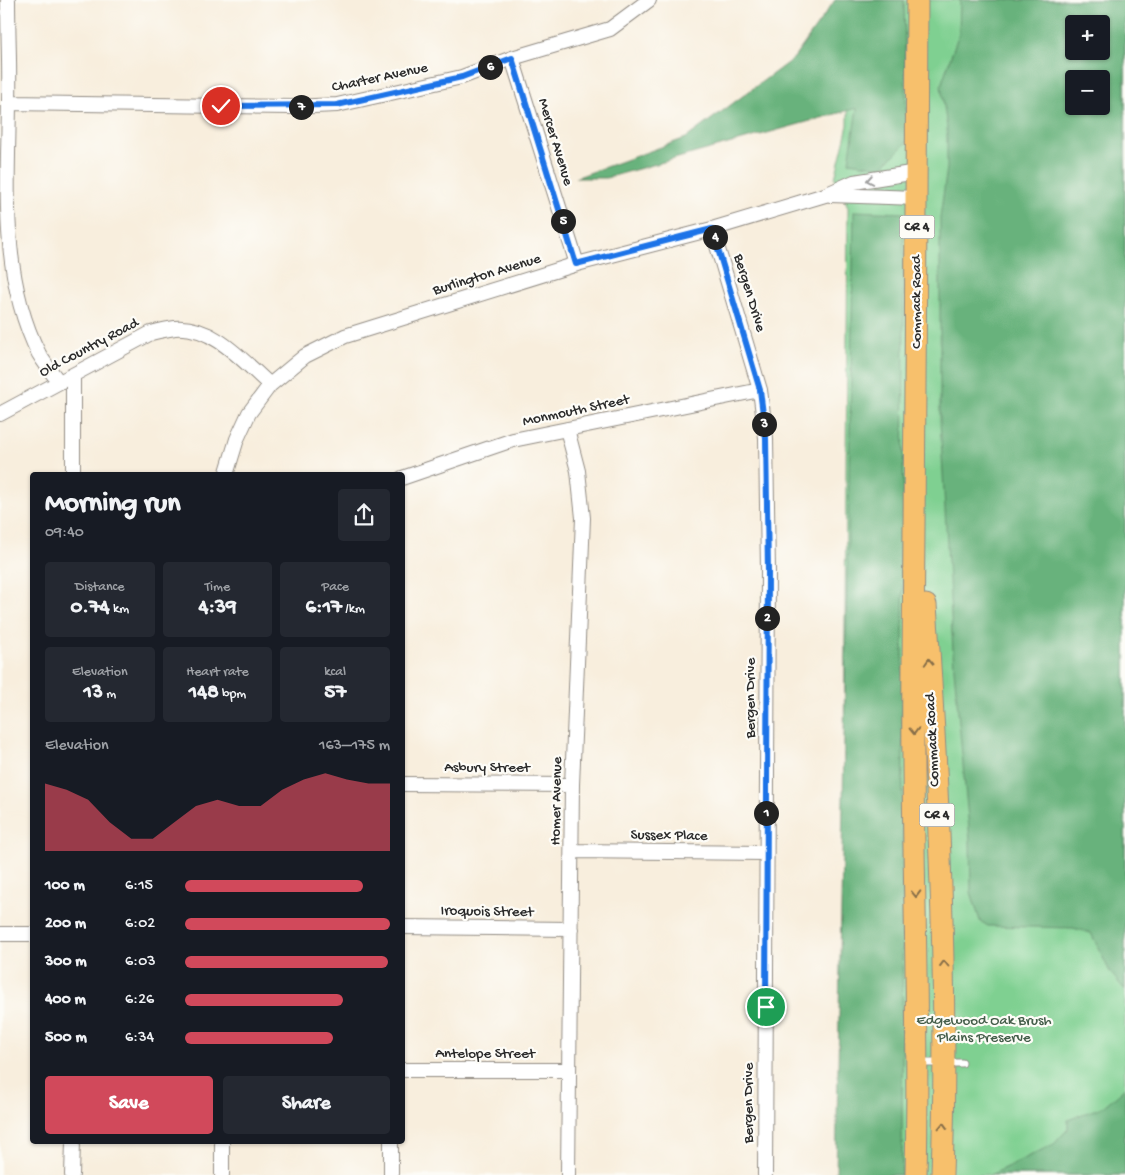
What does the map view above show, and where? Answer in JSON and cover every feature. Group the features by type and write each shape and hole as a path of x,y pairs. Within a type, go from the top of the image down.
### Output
{"main road":[{"name":"Commack Road","path":"916,1175 919,1063 912,670 916,455 917,0"},
{"name":"Commack Road","path":"916,455 928,623 943,941 954,1063 942,1175"}],"street":[{"path":"8,0 9,103 6,196 8,254 27,328 39,354 59,382"},
{"name":"Charter Avenue","path":"9,103 292,107 337,105 462,77 512,58 610,29 649,0"},
{"name":"Mercer Avenue","path":"512,58 576,264"},
{"name":"Burlington Avenue","path":"227,472 237,439 249,413 270,385 305,356 345,336 576,264 712,229 824,195 854,182 917,172"},
{"name":"Burlington Avenue","path":"824,195 917,198"},
{"name":"Bergen Drive","path":"712,229 760,390 766,438 768,572 765,1175"},
{"name":"Old Country Road","path":"0,414 151,333 176,328 202,332 225,345 270,385"},
{"path":"73,375 73,472"},
{"name":"Monmouth Street","path":"405,477 513,440 760,390"},
{"name":"Homer Avenue","path":"567,428 578,472 583,518 572,785 568,1175"},
{"name":"Asbury Street","path":"405,784 572,785"},
{"name":"Sussex Place","path":"572,851 766,853"},
{"name":"Iroquois Street","path":"405,927 571,929"},
{"path":"0,934 30,934"},
{"name":"Antelope Street","path":"405,1070 568,1070"},
{"path":"72,1144 72,1175"},
{"path":"222,1144 222,1175"},
{"path":"391,1144 391,1175"}],"lane":[{"path":"919,1063 954,1063"}],"green space":[{"path":"835,0 904,0 907,142 882,167 849,162 857,108 606,178 575,178 686,138 794,58"},
{"name":"Edgewood Oak Brush Plains Preserve","path":"849,0 1125,0 1125,1175 841,1175 848,207 835,178 848,125"},
{"path":"960,0 1125,0 1125,990 1110,972 1091,933 1073,928 988,926 980,921 971,892 970,840 954,669 940,420 940,218 947,168 947,128 941,85 959,33"},
{"path":"854,211 904,213 902,1175 836,1175"},
{"path":"1125,1088 1125,1175 990,1175 1054,1144 1068,1129 1068,1120 1104,1106"}],"route":[{"path":"221,106 292,107 337,105 462,77 512,58 576,264 712,229 760,390 766,438 768,572 766,1007"}]}
